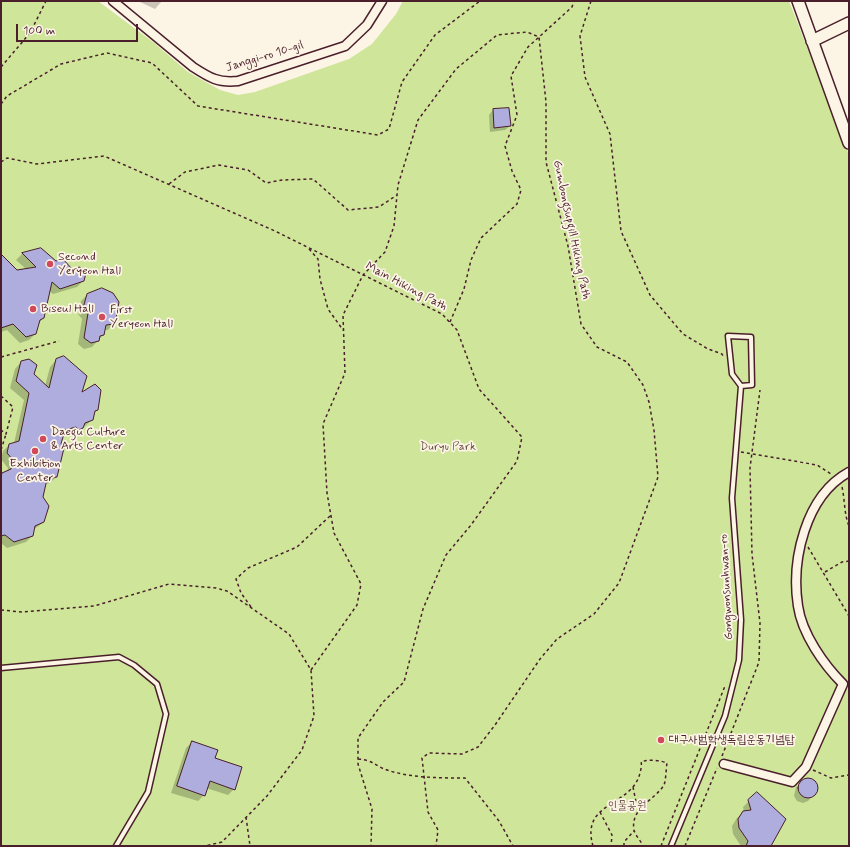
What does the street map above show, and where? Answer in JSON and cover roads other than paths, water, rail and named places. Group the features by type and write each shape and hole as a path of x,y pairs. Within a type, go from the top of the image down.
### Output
{"main road":[{"path":"798,1 812,41 846,125 849,143"},
{"path":"812,41 849,23"}],"street":[{"name":"Janggi-ro 10-gil","path":"113,1 193,67 206,76 223,82 238,81 345,46 367,25 382,1"},
{"path":"724,764 792,782 806,768 846,682 827,668 810,640 798,607 797,565 802,535 813,509 830,486 849,472"}],"lane":[{"path":"728,336 751,337 752,385 741,386 732,374 728,336"},
{"name":"Gongwonsunhwan-ro","path":"671,846 725,716 739,660 741,620 732,498 741,386"},
{"path":"1,668 120,657 134,665 157,684 166,714 148,792 116,846"}],"place":[{"name":"Second Yeryeon Hall","path":"50,264"},
{"name":"Biseul Hall","path":"33,309"},
{"name":"First Yeryeon Hall","path":"102,317"},
{"name":"Daegu Culture & Arts Center","path":"43,439"},
{"name":"Exhibition Center","path":"35,451"},
{"name":"대구사범학생독립운동기념탑","path":"661,740"}],"park label":[{"name":"Duryu Park","path":"448,447"},
{"name":"인물공원","path":"627,806"}]}
